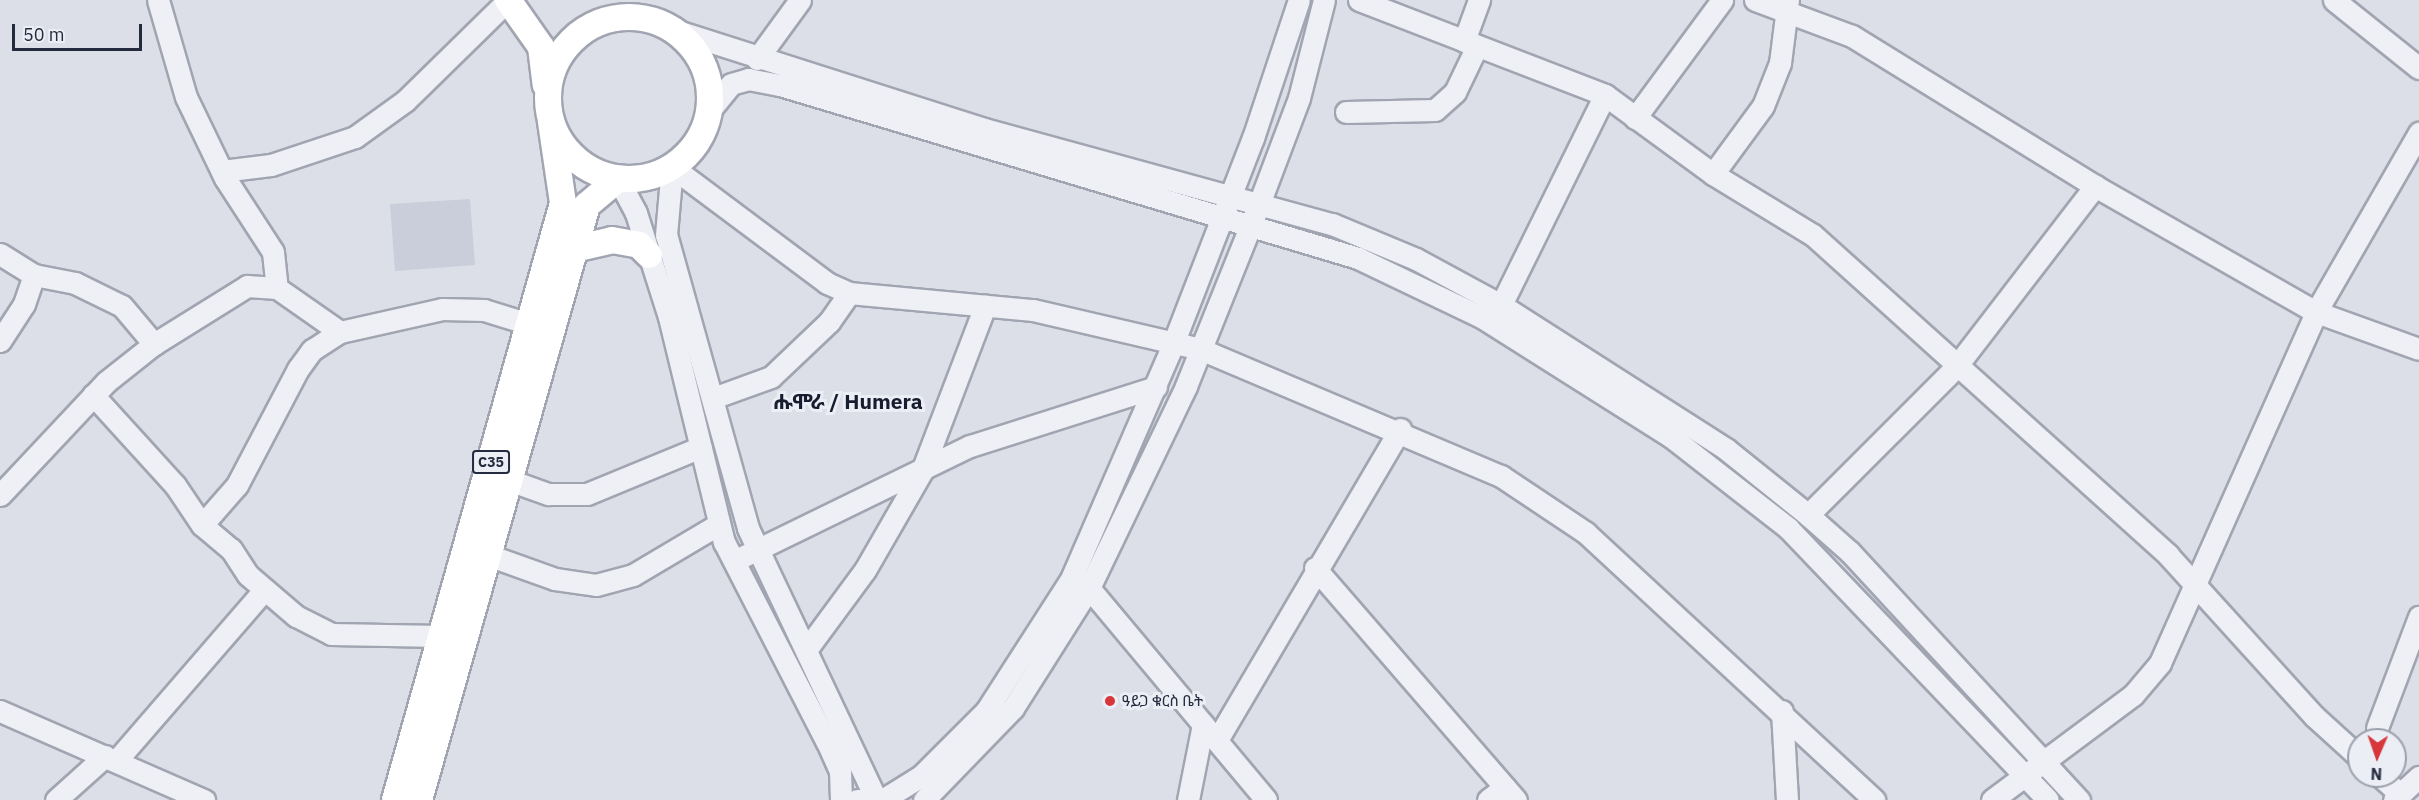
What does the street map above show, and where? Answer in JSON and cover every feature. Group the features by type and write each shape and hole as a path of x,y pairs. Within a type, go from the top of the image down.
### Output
{"main road":[{"name":"C35","path":"419,800 478,552 526,323 563,203 541,47 508,0"},
{"name":"C35","path":"612,0 667,26 705,67 710,110 698,143 672,167 641,178 618,179 577,160 550,113 554,68 581,33 622,17 667,26"},
{"name":"C35","path":"395,800 442,636 506,480 574,249 593,195 618,179"},
{"path":"574,249 612,240 639,245 649,255"}],"street":[{"path":"159,0 186,97 222,171 273,252 277,288"},
{"path":"222,171 271,165 355,137 405,101 508,0"},
{"path":"757,59 800,0"},
{"path":"672,167 666,235 757,551 876,799 921,776 986,711 1080,584 1230,194 1299,0"},
{"path":"924,800 1013,708 1080,584 1200,349 1299,99 1324,0"},
{"path":"1359,0 1605,95 1713,174 1813,235 1955,368 2168,555 2347,744"},
{"path":"1346,112 1435,110 1455,92 1471,44 1479,0"},
{"path":"1635,118 1722,0"},
{"path":"1755,0 1788,4 1852,36 2095,186 2316,312 2419,349"},
{"path":"2334,0 2419,68"},
{"path":"1713,174 1763,106 1780,63 1788,4"},
{"path":"667,26 982,136 1358,258 1465,309 1726,449 1850,552 2079,800"},
{"path":"710,110 720,92 748,79 1230,194 1332,224 1405,255 1501,305 1629,397 1788,528 2049,800"},
{"path":"1501,305 1605,95"},
{"path":"1992,800 2027,777 2043,762 2133,695 2160,663 2196,587 2316,312 2419,132"},
{"path":"672,167 827,283 849,293 985,306 1102,324 1173,344 1200,349 1400,429 1501,476 1586,533 1782,711 1874,800"},
{"path":"618,179 649,255 701,447 719,524 840,771 841,800"},
{"path":"1808,515 1955,368 2095,186"},
{"path":"0,254 34,274 75,283 122,306 154,344"},
{"path":"0,341 24,304 34,274"},
{"path":"0,495 93,395 154,344 247,286 277,288 340,332"},
{"path":"713,398 771,377 829,322 849,293"},
{"path":"806,650 865,570 922,471 985,306"},
{"path":"202,525 237,484 298,369 312,350 340,332 441,309 484,310 526,323"},
{"path":"735,560 970,446 1156,387"},
{"path":"93,395 175,485 202,525 231,549 264,590 296,616 331,634 442,636"},
{"path":"1188,800 1210,732 1315,568 1400,429"},
{"path":"506,480 548,494 587,494 701,447"},
{"path":"478,552 555,579 596,585 633,574 719,524"},
{"path":"1315,568 1510,793 1488,800"},
{"path":"1080,584 1210,732 1266,800"},
{"path":"56,800 111,759 264,590"},
{"path":"2377,728 2419,617"},
{"path":"0,711 204,800"},
{"path":"1782,711 1787,800"},
{"path":"2397,797 2419,777"}],"shaded area":[{"path":"470,199 475,265 395,271 390,204"}],"place":[{"name":"ዓይጋ ቁርስ ቤት","path":"1110,701"}],"district":[{"name":"ሑሞራ / Humera","path":"848,401"}]}
